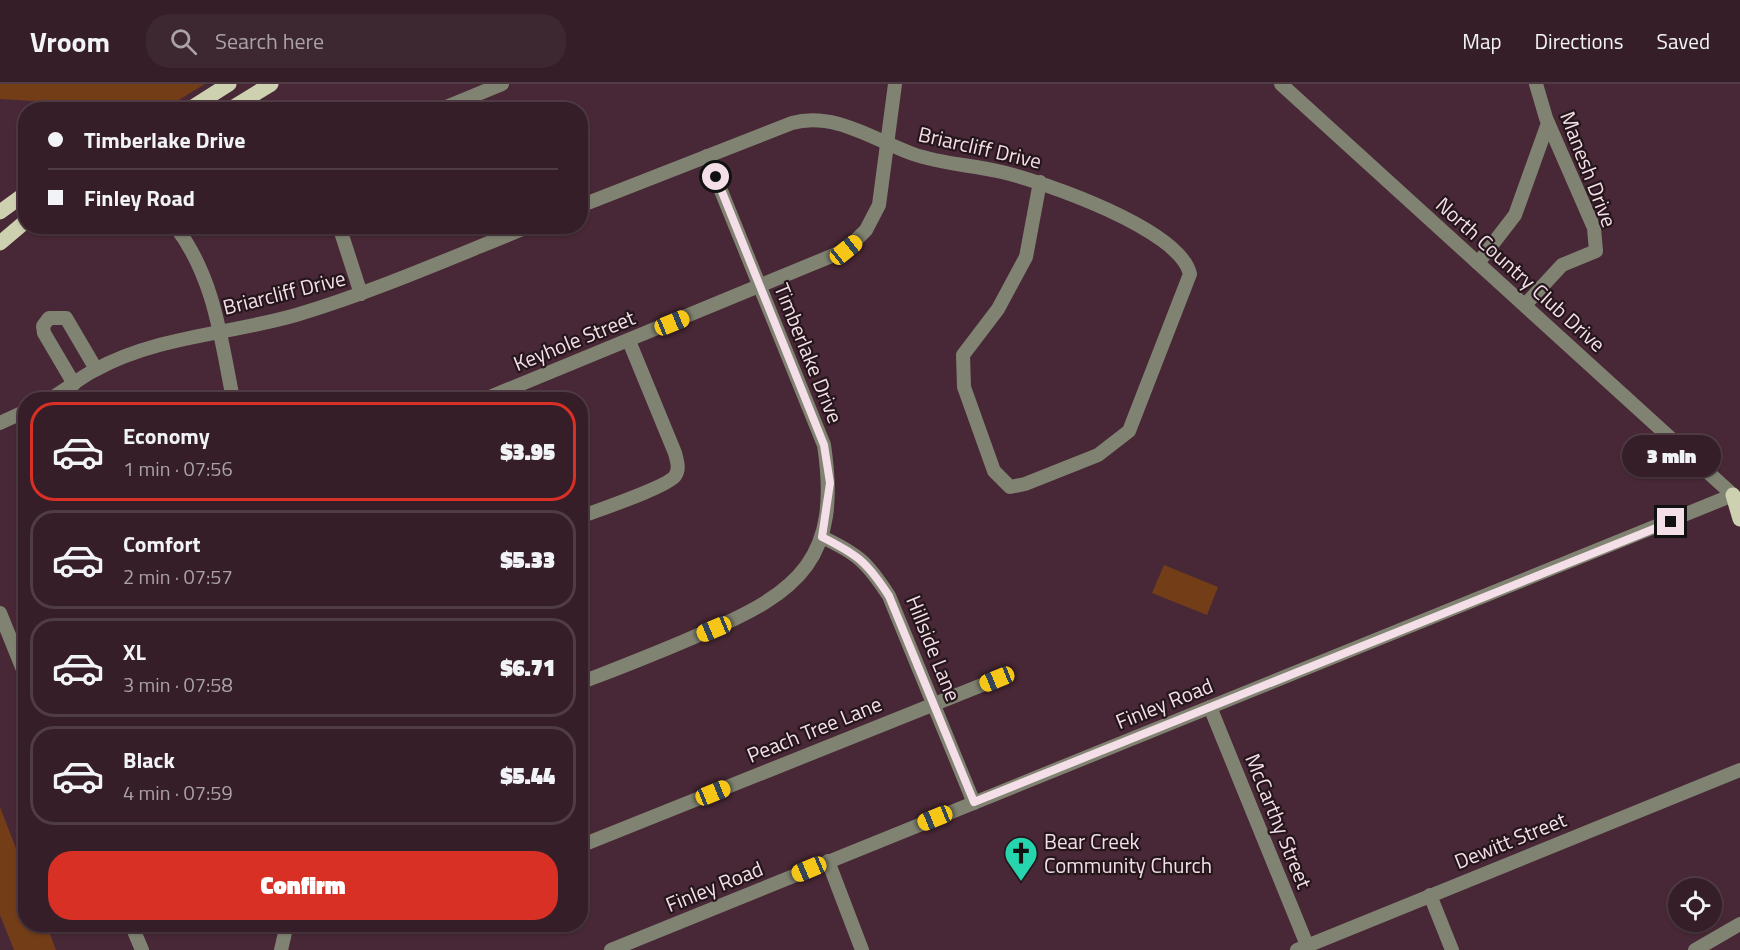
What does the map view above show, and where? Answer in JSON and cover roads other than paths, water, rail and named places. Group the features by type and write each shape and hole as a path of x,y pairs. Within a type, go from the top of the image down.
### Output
{"main road":[{"path":"200,102 228,84"},
{"path":"242,102 271,84"},
{"path":"0,212 18,199"},
{"path":"0,243 18,228"},
{"path":"1738,495 1740,519"}],"street":[{"path":"458,102 502,84"},
{"name":"Keyhole Street","path":"502,392 833,257 858,240 874,218 879,205 896,84"},
{"name":"North Country Club Drive","path":"1281,84 1738,495"},
{"name":"Manesh Drive","path":"1525,305 1562,265 1596,251 1594,228 1548,123 1536,84"},
{"name":"Briarcliff Drive","path":"588,203 806,119 826,120 914,155 1040,182 1095,203 1150,233 1175,252 1188,267 1190,274 1129,431 1098,455 1010,487 994,471 964,387 963,356 998,309 1026,257 1040,182"},
{"path":"1478,263 1515,215 1548,123"},
{"name":"Timberlake Drive","path":"588,680 748,614 790,586 805,568 822,537 830,483 824,445 707,156"},
{"path":"180,234 199,263 219,330 232,392"},
{"path":"342,234 361,294"},
{"name":"Briarcliff Drive","path":"61,392 96,369 168,343 219,330 294,316 361,294 510,234"},
{"path":"74,384 44,333 43,326 49,318 66,318 96,369"},
{"path":"588,514 661,485 674,478 678,471 675,453 629,341"},
{"path":"0,423 18,415"},
{"name":"Finley Road","path":"611,950 1738,495"},
{"name":"Hillside Lane","path":"822,537 850,550 869,566 889,596 974,802"},
{"path":"0,613 18,657"},
{"name":"Peach Tree Lane","path":"588,843 997,679"},
{"name":"McCarthy Street","path":"1209,707 1305,948"},
{"name":"Dewitt Street","path":"1305,948 1740,770"},
{"path":"828,861 862,950"},
{"path":"1430,895 1452,950"},
{"path":"1695,950 1740,924"},
{"path":"134,932 142,950"},
{"path":"281,950 285,932"}],"place":[{"name":"Bear Creek Community Church","path":"1021,882"}]}
